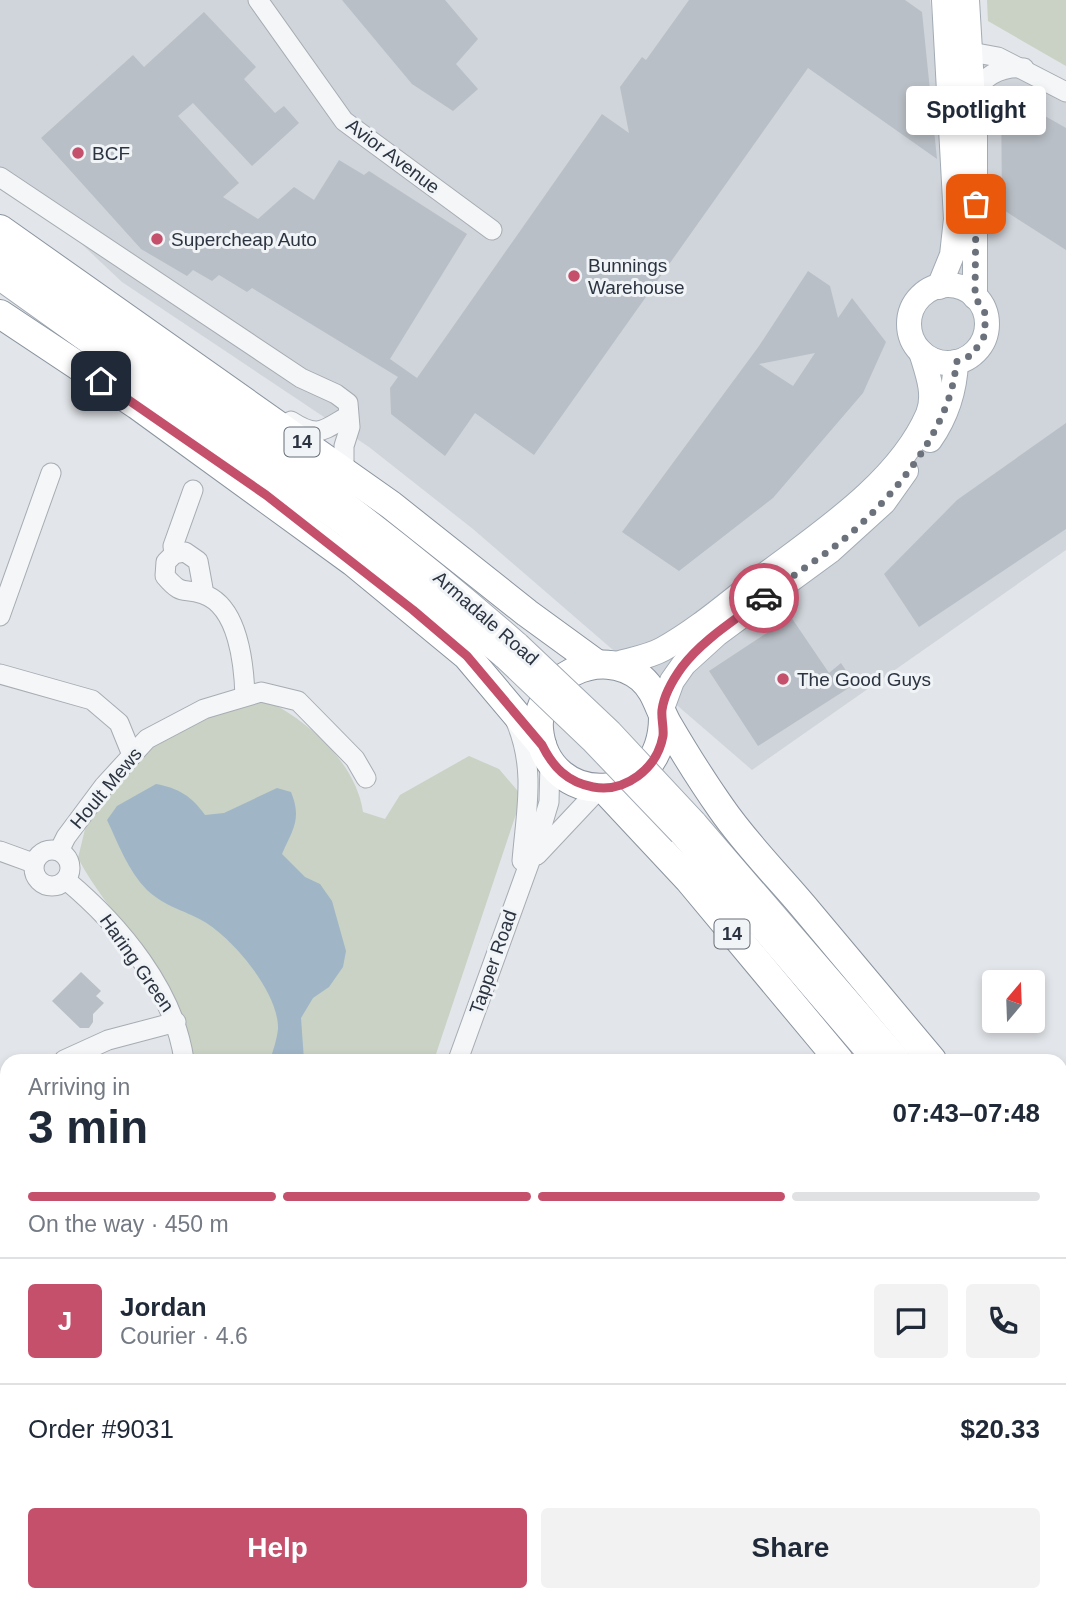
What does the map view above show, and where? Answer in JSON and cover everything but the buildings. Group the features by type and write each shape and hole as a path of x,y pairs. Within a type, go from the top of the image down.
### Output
{"highway":[{"name":"Armadale Road","path":"0,229 344,471 421,527 527,614 605,665"},
{"name":"14","path":"0,314 137,405 354,562 467,656 564,776 581,785 601,788 646,831 834,1054"},
{"name":"14","path":"605,665 640,678 651,688 662,714"},
{"path":"546,753 539,726 542,708 550,691 563,677 579,668 605,665"},
{"path":"601,788 635,779 648,767 658,752 663,734 662,714"},
{"path":"662,714 722,810 927,1054"}],"main road":[{"path":"939,287 950,264 955,237 944,0"},
{"path":"967,0 971,51 975,297"},
{"name":"Armadale Road","path":"0,257 358,512 430,568 512,651 592,740 687,827 894,1054"},
{"name":"Armadale Road","path":"0,278 347,526 512,651"},
{"path":"939,287 958,287 975,297 985,313 985,335 972,355 956,362 932,359 921,352 913,342 910,316 923,294 939,287"},
{"path":"605,665 661,650 708,620 834,523 877,484 902,454 929,413 931,385 921,352"},
{"path":"662,714 672,681 684,664 717,634 830,551 884,502 938,429 955,382 956,362"},
{"name":"Armadale Road","path":"687,827 870,1054"}],"street":[{"name":"Avior Avenue","path":"258,0 344,121 492,230"},
{"path":"948,79 971,51 998,57 1066,92"},
{"path":"972,95 981,82 993,73 1009,68 1025,69"},
{"path":"0,177 301,378 336,394 348,403 350,427 344,446 344,471"},
{"path":"251,407 282,415 308,432 324,431 348,415"},
{"path":"0,616 51,473"},
{"path":"174,554 173,546 193,490"},
{"path":"204,594 198,561 185,552 174,554 166,562 165,576 176,588 188,594 204,594 228,614 243,661 245,696"},
{"path":"0,674 92,700 119,723 132,755"},
{"name":"Hoult Mews","path":"60,851 66,837 97,796 147,739 204,709 261,692 298,701 355,759 366,778"},
{"path":"512,712 524,741 529,768 529,804 520,887"},
{"name":"Tapper Road","path":"460,1054 549,802 546,753"},
{"name":"Tapper Road","path":"529,863 601,788"},
{"path":"51,849 60,851 68,860 70,871 66,880 54,887 45,886 35,877 33,863 39,854 51,849"},
{"path":"0,851 33,863"},
{"name":"Haring Green","path":"66,880 95,904 132,950 169,1004 183,1054"},
{"path":"77,1054 108,1040 176,1022"}],"shaded area":[{"path":"0,0 930,0 934,31 1066,102 1066,550 752,770 473,529 369,447 122,282 0,167"}],"green space":[{"path":"987,0 1066,0 1066,66 988,21"},
{"path":"265,700 313,731 328,745 351,777 363,812 385,819 400,795 469,756 499,769 522,796 436,1054 188,1054 184,1030 161,977 93,884 78,858 87,821 133,759 179,728 234,703"}],"water":[{"path":"156,784 184,794 205,815 224,813 277,788 291,792 296,817 293,831 282,854 305,877 320,884 332,901 346,951 343,967 329,987 313,998 301,1018 304,1054 272,1054 278,1029 271,999 263,983 228,940 203,921 161,901 147,890 134,874 107,820 117,806"}],"way so far":[{"path":"764,598 808,564 830,551 884,502 938,429 955,382 956,362 972,355 985,335 985,313 975,297 973,262 976,204"}],"place":[{"name":"BCF","path":"78,153"},
{"name":"Spotlight","path":"976,204"},
{"name":"Supercheap Auto","path":"157,239"},
{"name":"Bunnings Warehouse","path":"574,276"},
{"name":"The Good Guys","path":"783,679"}],"route":[{"path":"101,381 266,495 413,610 467,656 542,745 551,762 564,776 581,785 603,788 618,786 635,779 648,767 658,752 663,734 662,711 672,681 684,664 717,634 764,598"}]}
